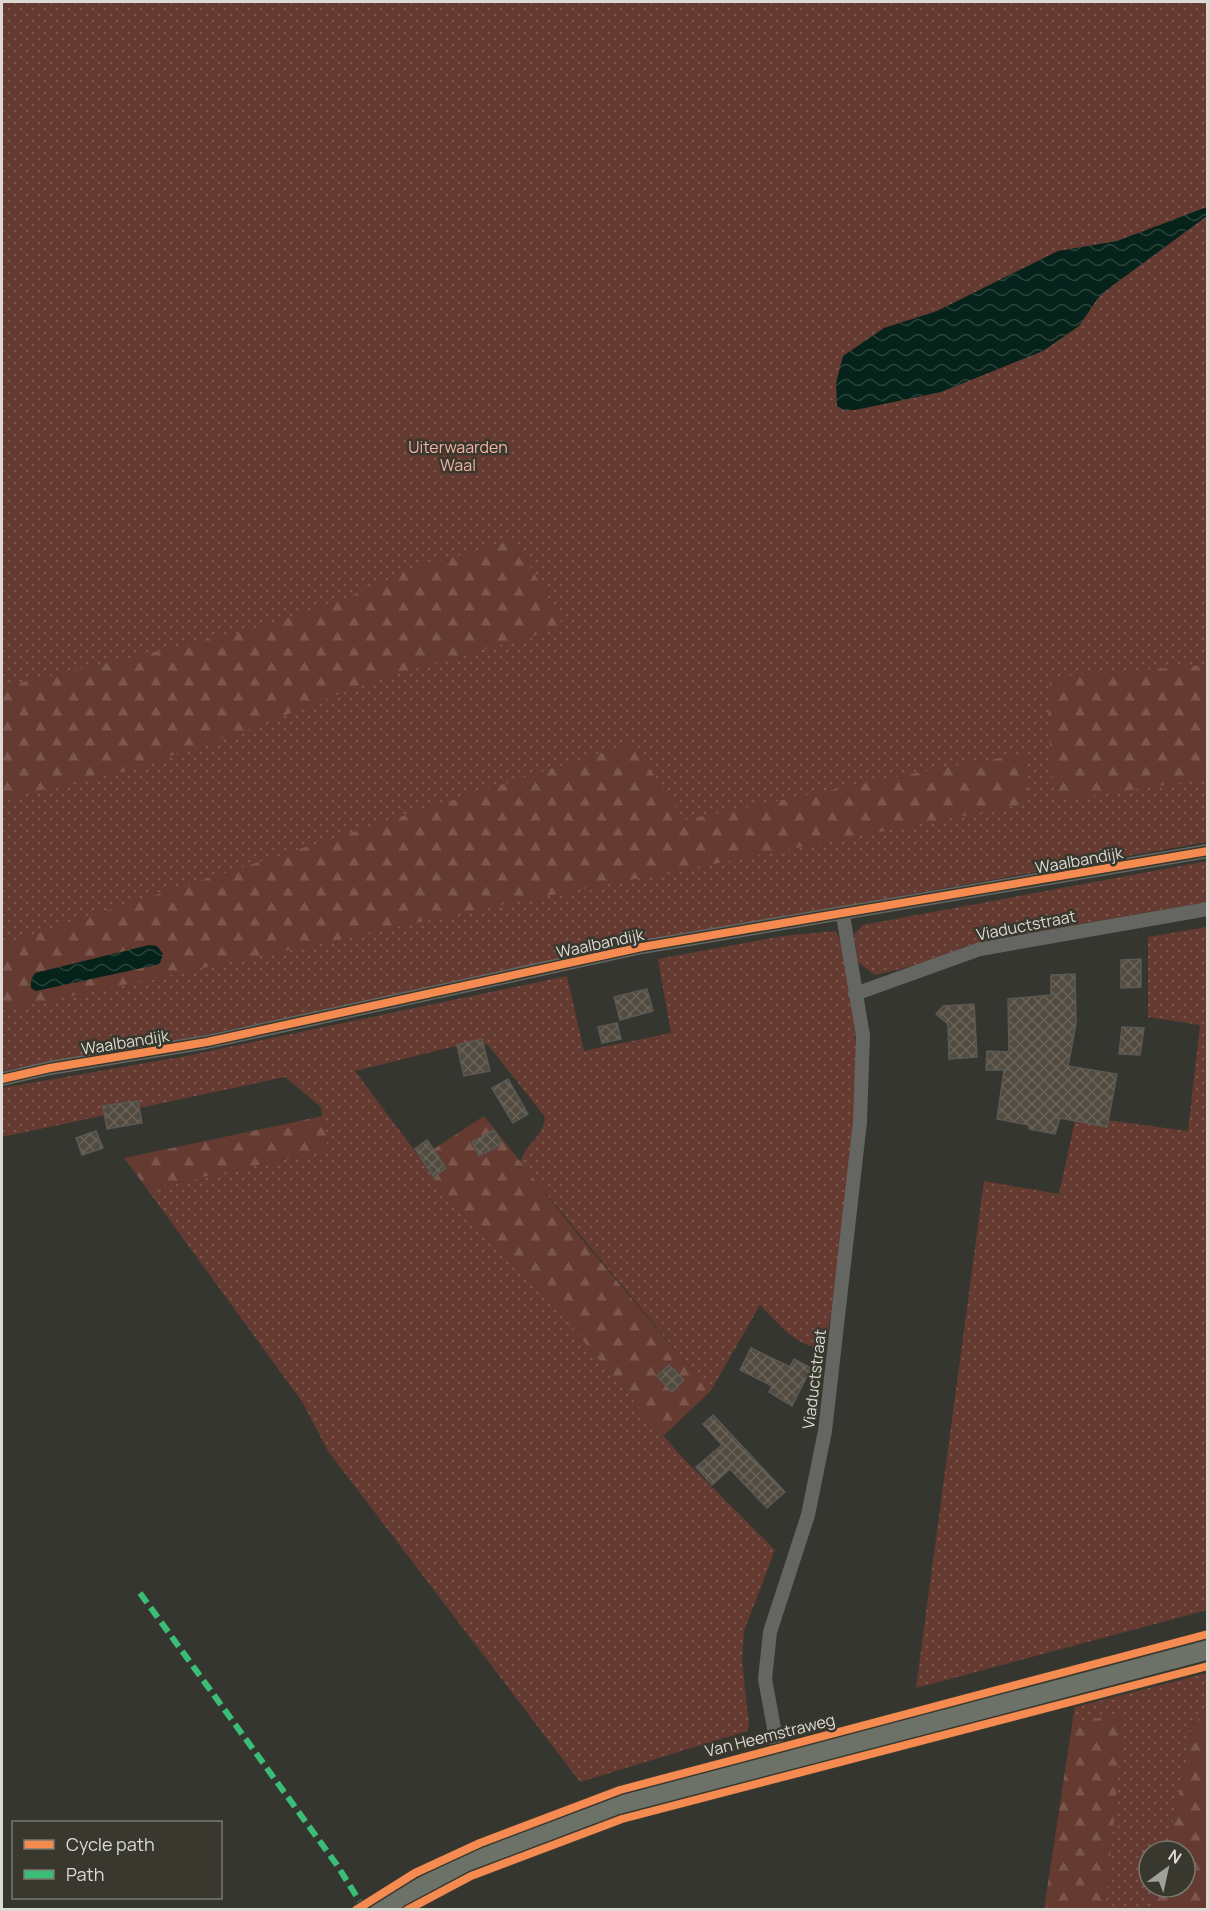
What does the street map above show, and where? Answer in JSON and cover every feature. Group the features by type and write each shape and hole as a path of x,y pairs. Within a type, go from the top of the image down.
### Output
{"main road":[{"name":"Van Heemstraweg","path":"381,1910 473,1860 602,1810 1208,1649"}],"street":[{"name":"Waalbandijk","path":"2,1079 50,1068 207,1042 642,947 843,915 1208,851"},
{"name":"Viaductstraat","path":"855,994 980,949 1208,909"},
{"name":"Viaductstraat","path":"780,1761 765,1679 770,1632 808,1515 825,1431 860,1122 863,1036 843,915"}],"green space":[{"name":"Uiterwaarden Waal","path":"2,2 1207,2 1207,842 746,923 189,1038 2,1071"},
{"path":"515,539 562,623 561,628 375,680 242,732 128,770 2,799 2,687 255,629 344,599 412,569"},
{"path":"1207,665 1207,779 1055,801 1048,722 1050,677"},
{"path":"632,743 684,820 935,769 1025,754 1028,786 1025,804 510,903 5,1010 2,999 2,944"},
{"path":"1207,861 1207,902 998,938 966,946 925,963 875,975 858,962 854,934 863,925"},
{"path":"1207,927 1207,1610 916,1688 984,1181 1059,1194 1076,1116 1188,1131 1200,1025 1148,1017 1148,937"},
{"path":"835,931 840,940 853,1015 856,1110 847,1208 825,1349 805,1344 797,1339 781,1327 760,1305 710,1392 520,1162 541,1130 545,1117 488,1045 472,1042 355,1071 459,1210 552,1303 679,1454 775,1550 744,1631 742,1660 749,1725 747,1731 580,1782 328,1451 303,1403 147,1189 328,1150 321,1107 285,1077 2,1137 2,1088 186,1056 567,976 584,1051 671,1033 658,959 783,936"},
{"path":"323,1116 328,1150 147,1189 124,1158"},
{"path":"484,1116 580,1237 710,1392 663,1436 552,1303 459,1210 420,1158"},
{"path":"1207,1673 1207,1718 1200,1718 1192,1725 1186,1764 1169,1839 1137,1839 1137,1899 1154,1899 1151,1909 1105,1909 1123,1718 1072,1725 1075,1707"},
{"path":"1117,1713 1124,1718 1105,1909 1044,1909 1072,1725"},
{"path":"1200,1718 1208,1718 1207,1909 1151,1909 1154,1899 1197,1899 1197,1839 1169,1839 1186,1764 1192,1725"}],"water":[{"path":"1207,207 1207,216 1112,286 1098,298 1079,326 1043,351 941,392 855,410 844,410 837,406 836,383 843,356 884,328 937,311 1058,251 1117,241"},
{"path":"149,945 157,946 163,954 160,963 156,965 36,991 31,988 31,980 35,973"}],"building":[{"path":"1141,959 1141,987 1121,988 1121,960"},
{"path":"1075,974 1076,1024 1068,1066 1117,1074 1107,1127 1060,1118 1055,1134 1029,1129 1029,1125 997,1119 1004,1070 986,1070 987,1051 1009,1052 1008,999 1051,995 1051,975"},
{"path":"647,989 653,1011 620,1020 614,997"},
{"path":"974,1004 977,1057 949,1059 948,1024 936,1014 943,1006"},
{"path":"617,1023 621,1039 602,1043 598,1027"},
{"path":"1122,1027 1144,1028 1140,1055 1119,1054"},
{"path":"482,1039 490,1071 464,1076 457,1045"},
{"path":"508,1079 528,1114 513,1123 492,1088"},
{"path":"138,1101 142,1123 107,1129 103,1106"},
{"path":"494,1130 502,1144 479,1156 472,1142"},
{"path":"96,1131 103,1148 82,1155 76,1138"},
{"path":"427,1140 446,1168 434,1177 415,1149"},
{"path":"751,1348 790,1367 794,1359 811,1368 792,1406 769,1392 772,1386 740,1370"},
{"path":"669,1365 684,1380 672,1392 657,1376"},
{"path":"713,1415 785,1492 767,1508 730,1469 712,1485 696,1467 722,1445 703,1424"}],"marked path":[{"path":"140,1593 337,1865 365,1910"}],"cycle path":[{"path":"2,1079 50,1068 207,1042 642,947 1208,851"},
{"path":"356,1910 415,1873 480,1843 620,1790 1208,1634"},
{"path":"407,1910 471,1876 622,1819 1208,1666"}]}
